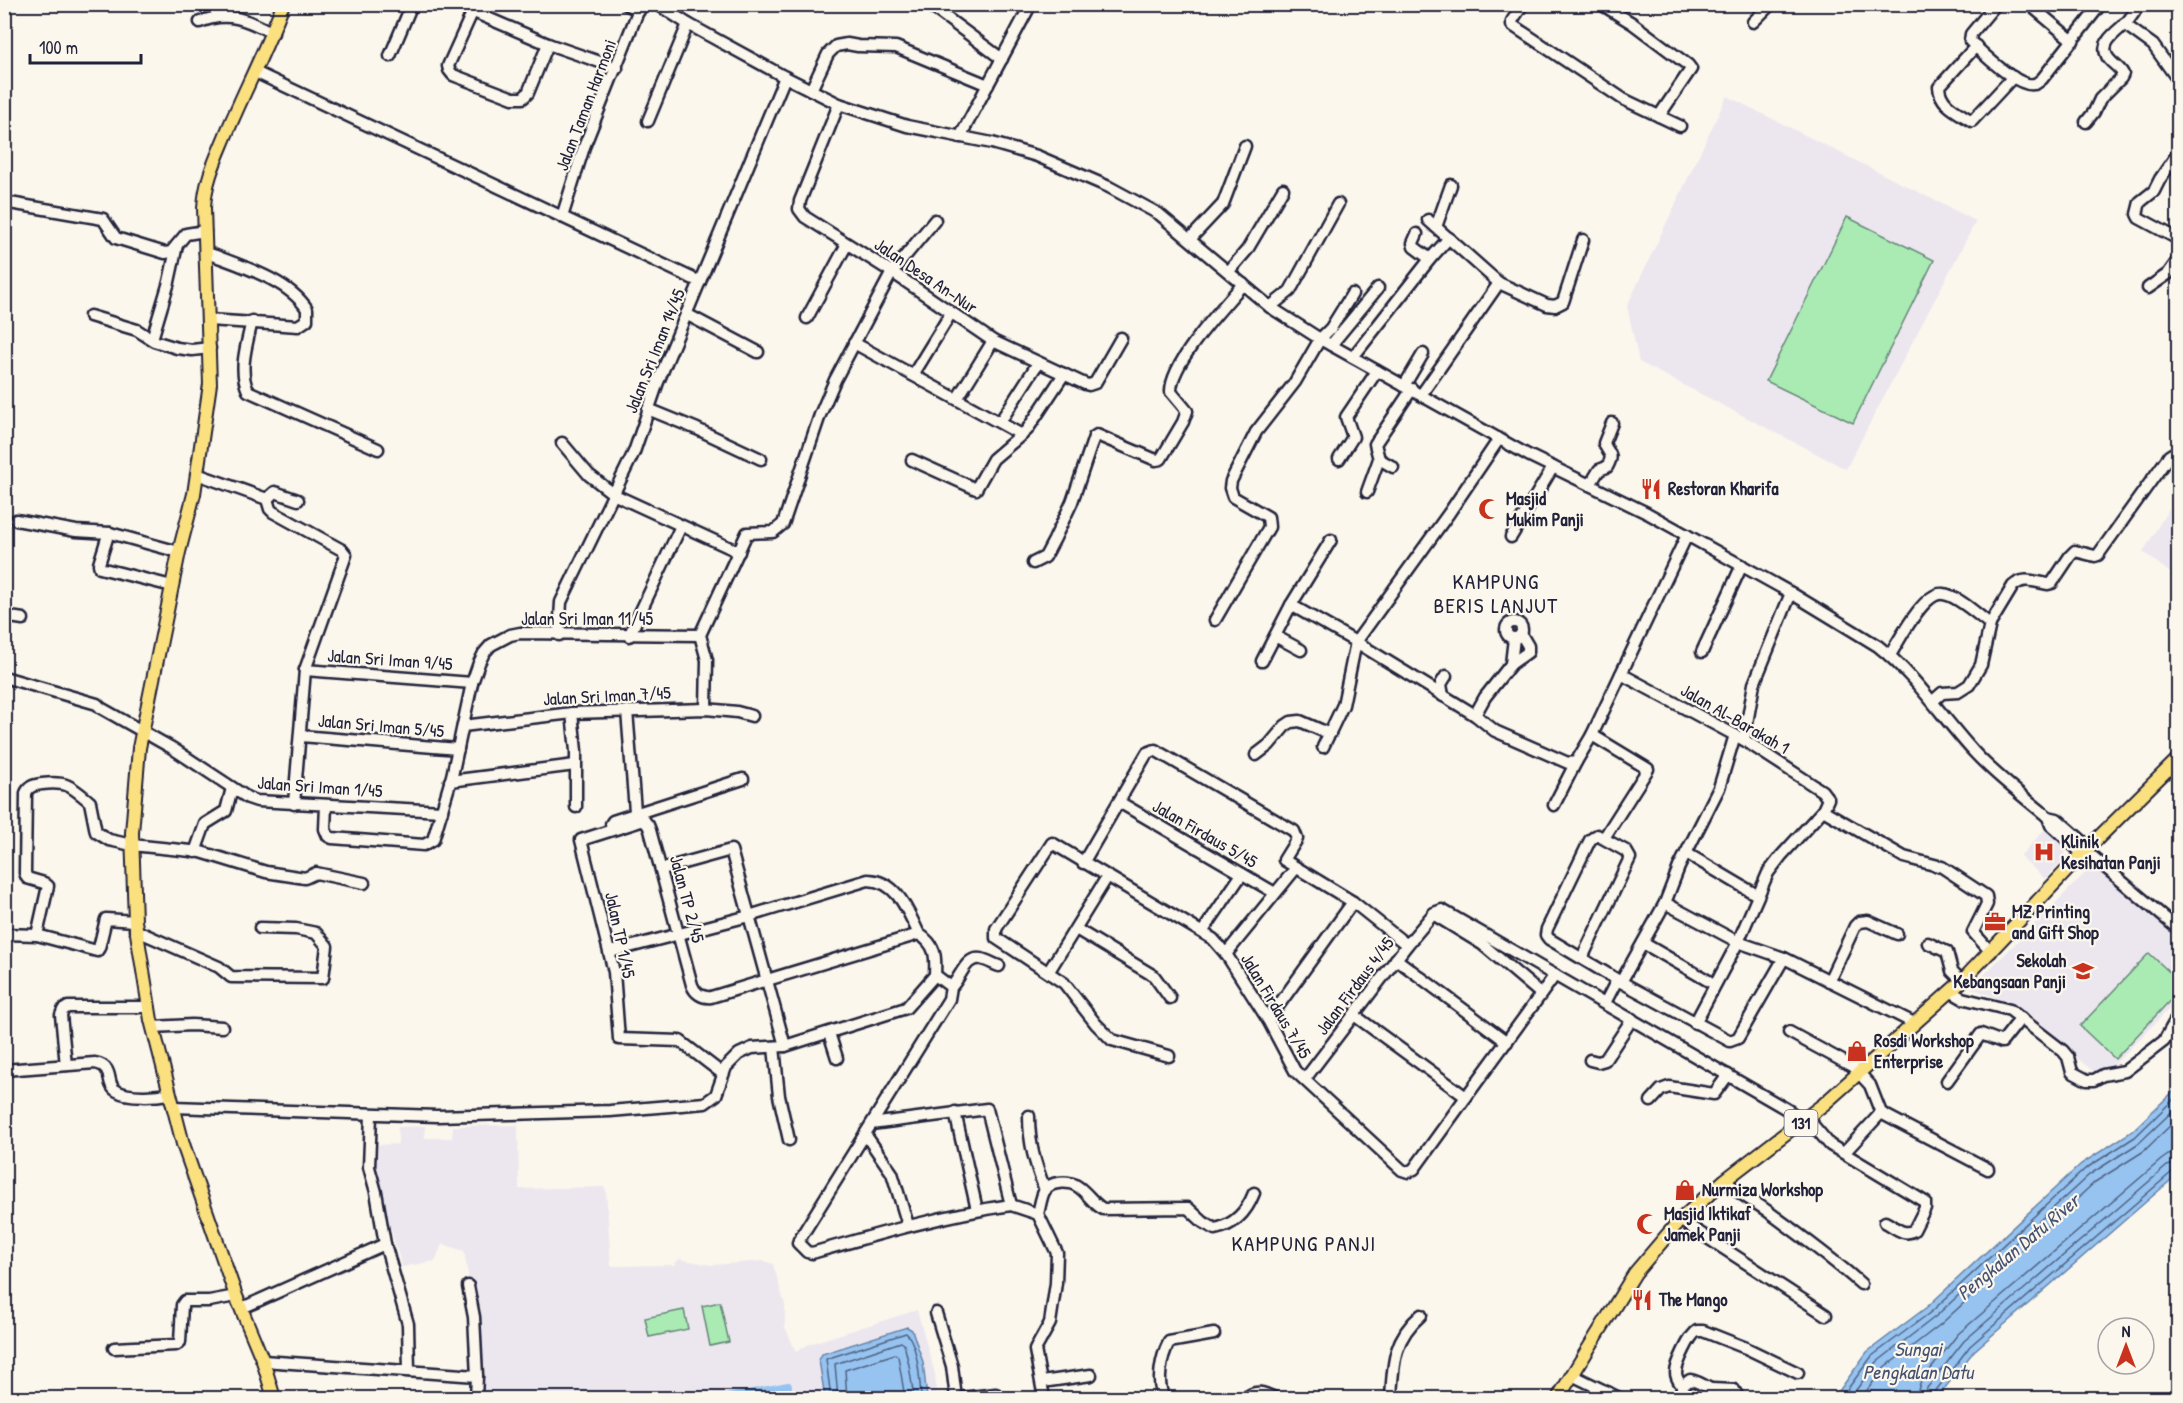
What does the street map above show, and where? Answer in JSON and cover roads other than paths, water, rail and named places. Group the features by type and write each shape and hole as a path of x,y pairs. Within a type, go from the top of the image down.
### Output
{"main road":[{"path":"274,1398 263,1361 236,1296 183,1144 171,1100 153,1027 135,925 132,845 135,782 142,731 179,552 194,494 208,404 210,348 205,190 209,174 273,33 283,4"},
{"name":"131","path":"1558,1398 1635,1273 1680,1220 1725,1180 1805,1120 1962,981 2178,759"}],"street":[{"path":"390,56 412,4"},
{"path":"455,4 475,8 548,44 617,68"},
{"path":"626,4 640,8"},
{"path":"657,4 688,24 839,104 907,126 1037,156 1073,170 1160,214 1270,307 1320,339 1499,439 1687,535 1854,630 1890,655 1975,753 2048,817 2050,825 2086,851 2178,929"},
{"path":"928,4 1002,59"},
{"path":"960,137 1031,4"},
{"path":"1523,4 1512,21 1512,26 1623,99 1680,126"},
{"path":"1601,4 1641,30 1691,69 1659,116"},
{"path":"1753,22 1771,4"},
{"path":"1996,4 1971,34 1970,41 2013,77 2022,83 2034,84 2042,80 2101,4"},
{"path":"2029,4 2073,41"},
{"path":"2086,122 2093,114 2100,99 2123,74 2107,56 2105,46 2139,4"},
{"path":"475,8 448,66 453,75 514,99 523,98 529,92 548,44"},
{"name":"Jalan Taman Harmoni","path":"562,217 584,148 640,8"},
{"path":"200,22 222,15 243,18 273,33"},
{"path":"648,121 688,24"},
{"path":"2124,24 2152,43 2178,80"},
{"path":"811,90 828,54 836,46 847,44 896,47 988,85"},
{"path":"1976,46 1939,87 1944,103 1972,121 2013,77"},
{"path":"255,72 700,282"},
{"name":"Jalan Sri Iman 14/45","path":"559,635 561,602 634,452 658,382 786,77"},
{"name":"Jalan Desa An-Nur","path":"839,104 800,201 799,209 805,217 892,272 993,341 1089,385 1095,383 1120,338"},
{"path":"1191,238 1222,204 1245,146"},
{"path":"2178,153 2173,170 2158,180 2154,190 2140,202 2137,214 2139,218 2178,239"},
{"path":"1451,185 1432,224 1499,283 1547,305 1560,305 1566,298 1583,240"},
{"path":"1229,271 1247,250 1283,189"},
{"path":"5,203 103,219 116,238 159,252 170,253 186,234 205,231"},
{"path":"1270,307 1290,291 1338,204"},
{"path":"706,709 707,660 700,635 747,533 773,532 783,524 820,415 854,342 892,272 934,220"},
{"path":"1418,234 1413,241 1414,247 1431,259"},
{"path":"1353,357 1449,238"},
{"path":"807,318 847,244"},
{"path":"152,339 177,245"},
{"path":"206,252 254,271 292,291 308,309 307,320 298,326 252,321 208,320"},
{"path":"2148,288 2168,274 2178,260"},
{"path":"1366,492 1379,459 1375,444 1412,390 1499,283"},
{"path":"1033,563 1045,557 1054,540 1072,502 1094,437 1097,435 1156,460 1161,459 1187,411 1172,392 1173,379 1207,326 1243,285"},
{"path":"1331,345 1378,288"},
{"path":"1215,620 1269,527 1268,517 1233,496 1230,488 1231,481 1256,432 1295,382 1320,339 1331,328 1352,294"},
{"path":"913,375 951,313"},
{"path":"686,314 758,352"},
{"path":"90,316 137,330 152,339 177,348 192,350 210,348"},
{"path":"252,321 243,368 244,382 248,391 378,449"},
{"path":"957,399 993,341"},
{"path":"854,342 1022,435"},
{"path":"1412,390 1423,354"},
{"path":"1000,422 1038,363"},
{"path":"1339,459 1353,437 1346,417 1377,371"},
{"path":"912,460 976,489 993,459 1022,435 1064,374"},
{"path":"648,409 761,459"},
{"path":"1590,485 1599,470 1607,467 1611,460 1612,456 1604,443 1612,423"},
{"path":"1323,747 1343,705 1356,642 1499,439"},
{"path":"562,443 590,475 615,495 739,552"},
{"path":"1932,701 1942,693 1958,692 1969,685 1981,665 1990,624 2018,581 2025,579 2052,583 2072,552 2098,555 2169,456 2178,455"},
{"path":"1379,459 1393,467"},
{"path":"1511,537 1553,467"},
{"path":"197,474 267,499 273,512 342,550 346,555 305,670 294,804"},
{"path":"267,499 275,492 298,500"},
{"path":"16,520 76,531 110,533 179,552"},
{"path":"629,636 681,526"},
{"path":"110,533 99,564 100,568 172,586"},
{"path":"1554,805 1592,735 1687,535"},
{"path":"1262,661 1291,605 1331,540"},
{"path":"1702,652 1742,565"},
{"path":"1605,1003 1665,903 1686,853 1719,788 1740,737 1754,684 1791,593"},
{"path":"1890,655 1919,609 1940,593 1953,598 1990,624"},
{"path":"1291,605 1475,715 1495,731 1568,763 1576,762"},
{"path":"4,616 23,619"},
{"name":"Jalan Sri Iman 11/45","path":"326,806 325,829 328,836 332,838 424,845 433,840 464,726 472,683 484,653 500,639 520,633 700,635"},
{"path":"1275,636 1300,650"},
{"path":"1475,715 1485,697 1511,664 1517,636"},
{"name":"Jalan Sri Iman 9/45","path":"305,670 472,683"},
{"name":"Jalan Al-Barakah 1","path":"1621,674 1740,737 1822,791 1828,799 1823,810"},
{"path":"1443,696 1441,684 1446,676"},
{"name":"Jalan Sri Iman 1/45","path":"4,677 90,701 172,748 248,798 257,801 442,811"},
{"name":"Jalan Sri Iman 7/45","path":"464,726 572,712 706,709 752,716"},
{"name":"Jalan TP 2/45","path":"627,711 640,816 650,830 695,991 701,996 711,997 767,981"},
{"path":"572,712 576,751 576,807"},
{"path":"1256,755 1291,722 1300,721 1330,734"},
{"path":"1592,735 1648,769 1605,838"},
{"name":"Jalan Sri Iman 5/45","path":"301,736 458,749"},
{"path":"1083,862 1147,753 1152,750 1158,751 1294,831 1297,839 1284,860 1353,902 1407,945"},
{"path":"450,781 575,765"},
{"path":"640,816 742,779"},
{"path":"37,935 48,886 27,878 26,873 24,814 26,794 33,785 64,783 72,787 90,802 96,832 102,837 132,845 195,852 266,873 305,878 316,873 364,883"},
{"path":"195,852 205,824 226,810 232,788"},
{"name":"Jalan Firdaus 5/45","path":"1119,802 1275,893"},
{"path":"1695,1023 1738,942 1757,895 1774,865 1823,810 1904,857 1941,867 1986,896 1987,904 1974,932 1975,936 1991,952"},
{"name":"Jalan TP 1/45","path":"640,816 613,821 612,829 581,840 614,972 619,1039 680,1041 723,1074"},
{"path":"1582,958 1630,858 1626,851 1605,838 1597,836 1590,840 1546,932 1550,939 1619,981 1728,1041 1736,1040 1784,958"},
{"name":"Jalan Firdaus 7/45","path":"1048,971 999,940 995,932 1052,843 1213,939 1226,954 1268,1020 1293,1069 1405,1172 1414,1169 1466,1097"},
{"path":"662,869 731,850 767,981 780,1047 779,1096 789,1140"},
{"path":"1686,853 1757,895"},
{"path":"1226,954 1296,868"},
{"path":"1203,931 1242,874"},
{"path":"1107,877 1048,971 1064,982 1096,1024 1112,1040 1169,1056"},
{"path":"4,1070 95,1063 107,1069 112,1087 118,1092 171,1100 371,1115 458,1116 676,1107 711,1100 718,1092 728,1064 739,1054 752,1048 780,1047 906,1008 935,975 933,947 919,934 900,896 871,880 749,916 610,952"},
{"path":"1268,1020 1353,902"},
{"path":"1665,903 1738,942 1784,958 1914,1023"},
{"path":"1541,994 1482,944 1433,914 1439,910 1444,911 1788,1110 1805,1120 1824,1139 1925,1202 1925,1208 1911,1232 1904,1233 1885,1222"},
{"name":"Jalan Firdaus 4/45","path":"1305,1079 1433,914"},
{"path":"4,934 37,935 97,951 106,919 135,925 219,967 231,977 323,978 327,947 318,934 296,928 260,928"},
{"path":"1829,981 1859,922 1868,921 1897,934"},
{"path":"1076,929 1153,975 1170,998"},
{"path":"767,981 919,934"},
{"path":"1643,943 1714,984"},
{"path":"1928,943 1947,952 1952,971 1962,981"},
{"path":"999,966 978,958 968,963 959,979 951,987 949,999 799,1240 799,1245 812,1253 908,1225 1011,1205 1038,1214"},
{"path":"1396,959 1507,1042"},
{"path":"935,975 951,987"},
{"path":"1354,1015 1466,1097 1555,975"},
{"path":"1950,991 1962,998 2006,1008 2063,1051 2072,1072 2087,1080 2125,1071 2164,1041 2178,1016"},
{"path":"66,1065 61,1015 63,1010 68,1007 149,1007"},
{"path":"1947,1081 1981,1034 2002,1042 2021,1018"},
{"path":"1590,1060 1598,1062 1605,1060 1632,1019"},
{"path":"153,1027 192,1025 222,1027"},
{"path":"1789,1032 1860,1072 1870,1085 1881,1113 1988,1169"},
{"path":"829,1033 837,1058"},
{"path":"1652,1101 1661,1090 1669,1087 1714,1094 1728,1075"},
{"path":"868,1129 955,1112 983,1108 988,1110 1011,1205"},
{"path":"955,1112 977,1210"},
{"path":"1844,1152 1881,1113"},
{"path":"371,1115 369,1167 385,1244 408,1324 409,1371"},
{"path":"1029,1116 1031,1152 1045,1190 1038,1214 1057,1253 1056,1283 1050,1323 1035,1350 1044,1398"},
{"path":"868,1129 892,1173 908,1225"},
{"path":"1725,1180 1730,1187 1823,1252 1861,1284"},
{"path":"1045,1190 1052,1185 1062,1183 1076,1186 1093,1203 1103,1209 1188,1208 1203,1222 1215,1229 1234,1222 1247,1208 1254,1193"},
{"path":"1680,1220 1826,1315"},
{"path":"242,1308 385,1244"},
{"path":"468,1286 474,1317 476,1398"},
{"path":"114,1348 176,1345 180,1342 182,1305 185,1301 208,1301 236,1296"},
{"path":"936,1313 952,1366 956,1398"},
{"path":"1391,1398 1393,1366 1397,1350 1405,1330 1421,1315"},
{"path":"1683,1398 1677,1370 1690,1336 1697,1330 1746,1348 1798,1373"},
{"path":"1164,1398 1161,1391 1161,1363 1169,1342 1214,1334"},
{"path":"263,1361 477,1376"},
{"path":"1042,1382 1091,1375"},
{"path":"1572,1375 1619,1398"},
{"path":"1682,1386 1690,1380 1695,1380 1707,1389 1727,1398"},
{"path":"1707,1389 1732,1389 1736,1392 1735,1398"},
{"path":"1250,1395 1260,1392 1275,1398"},
{"path":"962,1398 996,1394"}],"water":[{"name":"Sungai Pengkalan Datu","path":"2178,1087 2178,1174 1974,1351 1937,1398 1834,1398 1867,1352 1927,1307 2081,1164 2131,1132"},
{"path":"907,1327 912,1330 923,1362 927,1398 825,1398 819,1360 822,1354"}],"waterway":[{"path":"728,1398 788,1386"}],"place":[{"name":"Restoran Kharifa","path":"1651,489"},
{"name":"Masjid Mukim Panji","path":"1489,509"},
{"name":"Klinik Kesihatan Panji","path":"2044,852"},
{"name":"MZ Printing and Gift Shop","path":"1995,922"},
{"name":"Sekolah Kebangsaan Panji","path":"2083,971"},
{"name":"Rosdi Workshop Enterprise","path":"1857,1051"},
{"name":"Nurmiza Workshop","path":"1685,1190"},
{"name":"Masjid Iktikaf Jamek Panji","path":"1647,1224"},
{"name":"The Mango","path":"1642,1300"}],"district":[{"name":"KAMPUNG BERIS LANJUT","path":"1496,594"},
{"name":"KAMPUNG PANJI","path":"1304,1244"}],"water label":[{"name":"Pengkalan Datu River","path":"2018,1247"}]}
